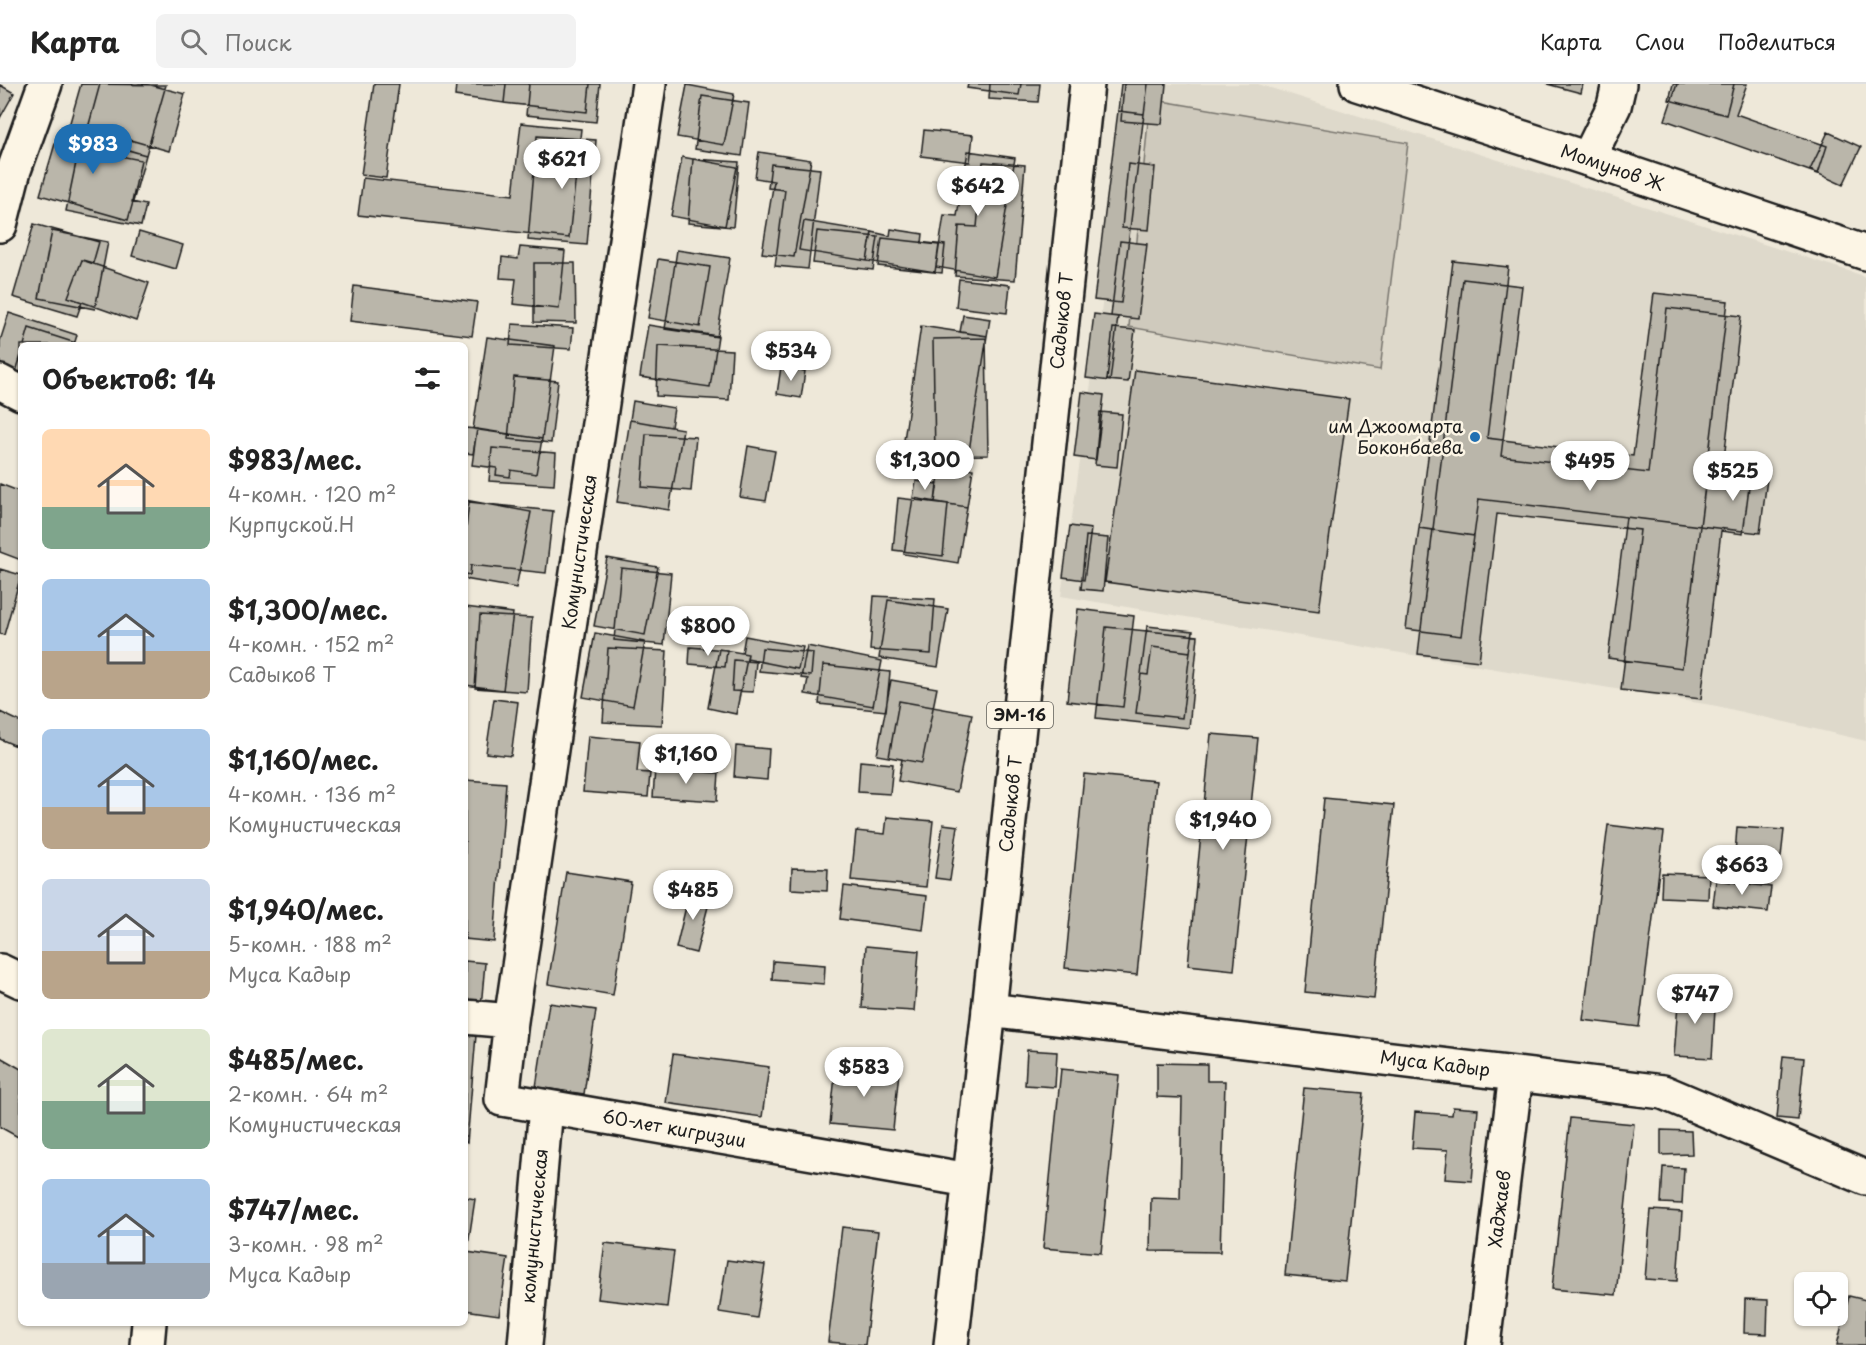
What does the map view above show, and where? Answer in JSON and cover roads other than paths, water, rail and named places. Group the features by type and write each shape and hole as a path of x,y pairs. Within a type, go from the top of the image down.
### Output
{"main road":[{"path":"0,225 7,166 45,84"},
{"name":"Комунистическая","path":"511,1021 649,84"},
{"name":"Садыков Т","path":"951,1345 989,1010 1087,84"},
{"name":"Момунов Ж","path":"1357,84 1588,159 1866,254"},
{"path":"1588,159 1614,106 1619,84"},
{"path":"0,382 18,391"},
{"path":"0,971 18,980"},
{"name":"Муса Кадыр","path":"989,1010 1663,1092 1866,1178"},
{"path":"468,1017 511,1021"},
{"name":"60-лет кигризии","path":"511,1021 502,1099 969,1180"},
{"name":"Хаджаев","path":"1483,1345 1516,1074"},
{"name":"комунистическая","path":"525,1345 546,1107"},
{"path":"147,1345 149,1326"}],"place":[{"name":"им Джоомарта Боконбаева","path":"1475,437"}]}
